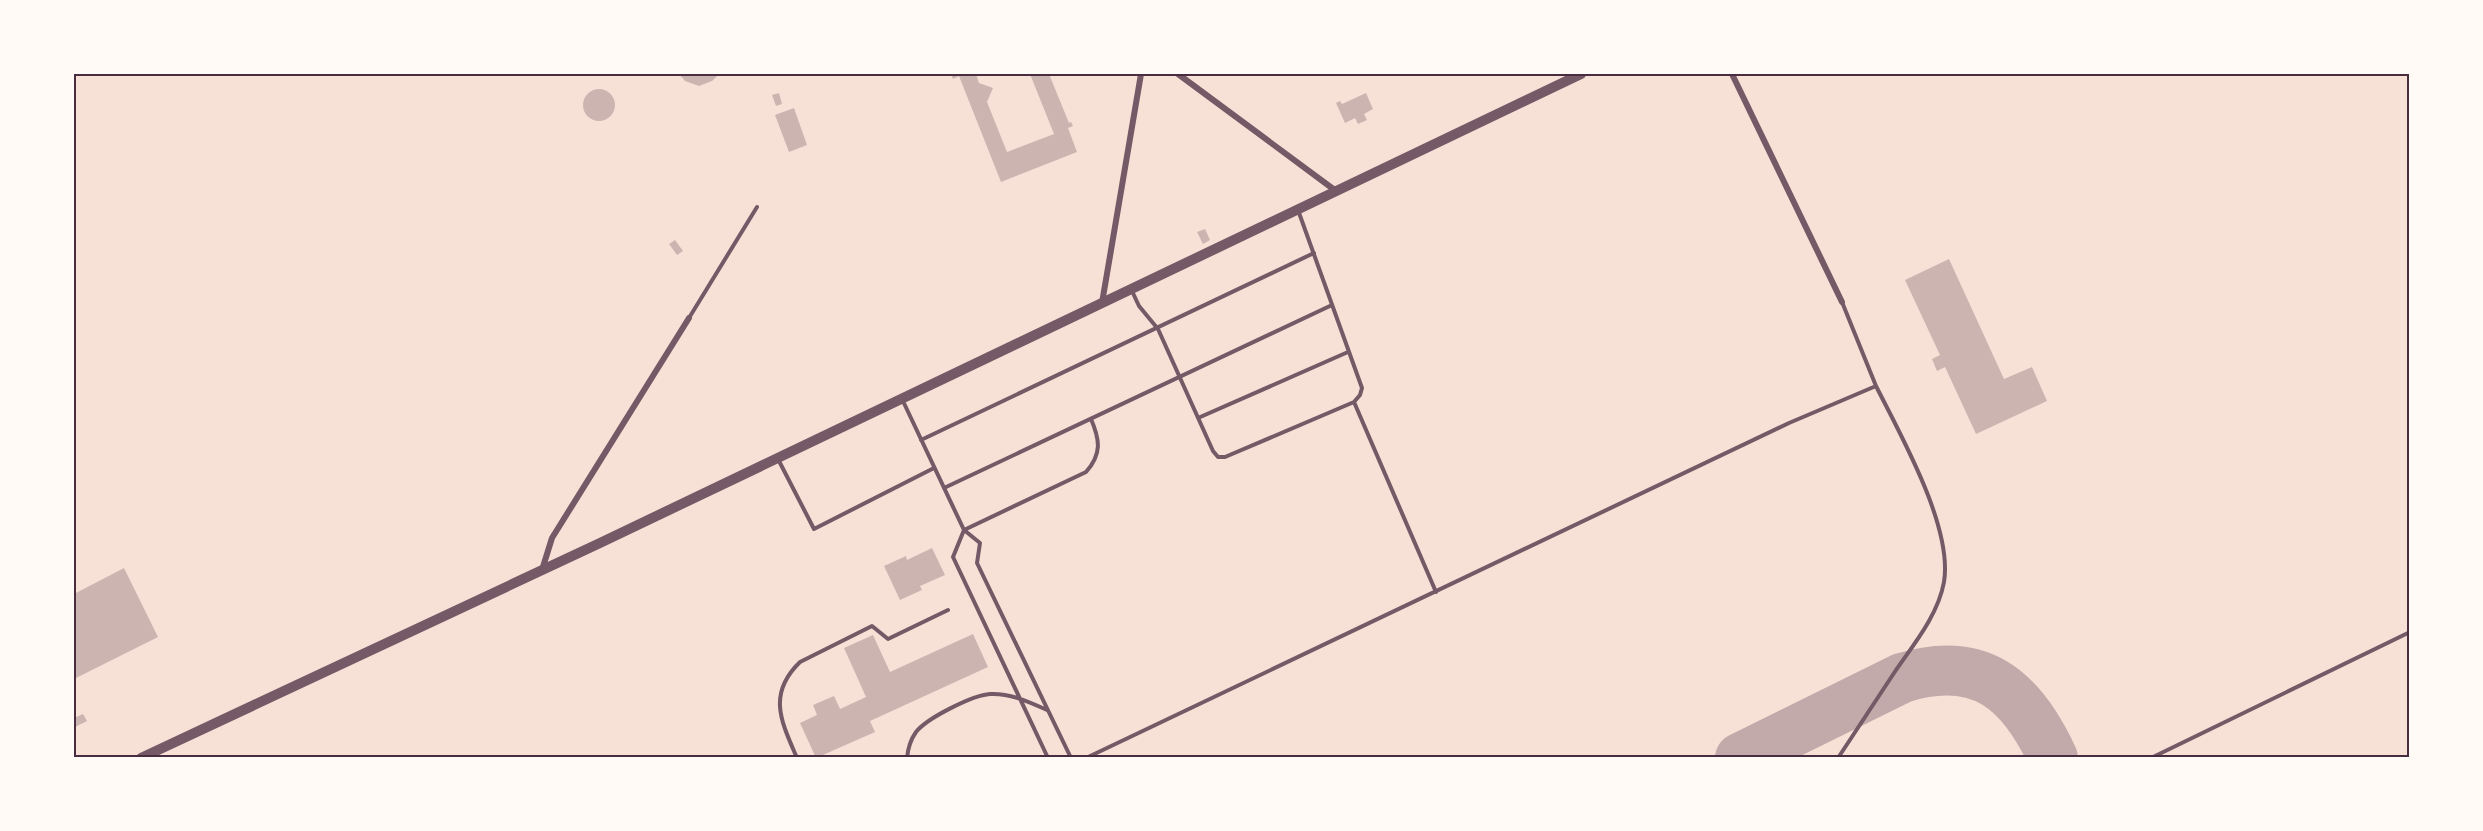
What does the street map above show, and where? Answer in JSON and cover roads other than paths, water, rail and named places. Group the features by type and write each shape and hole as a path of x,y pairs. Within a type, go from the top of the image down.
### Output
{"street":[{"path":"1102,303 1141,74"},
{"path":"1178,74 1336,191"},
{"path":"141,758 778,458 1581,74"},
{"path":"1732,74 1842,302"},
{"path":"542,570 552,538 689,318"}],"lane":[{"path":"689,318 757,207"},
{"path":"1131,289 1139,306 1157,328 1213,451 1218,457 1225,457 1354,402 1362,388 1298,209"},
{"path":"921,440 1314,254"},
{"path":"1838,758 1918,638 1934,610 1944,582 1942,535 1911,458 1876,386 1842,302"},
{"path":"944,488 1332,305"},
{"path":"1198,418 1348,352"},
{"path":"1086,758 1789,423 1876,386"},
{"path":"902,399 964,530 980,543 977,563 1071,758"},
{"path":"1354,402 1436,592"},
{"path":"1048,758 953,557 964,530 1086,472 1095,462 1099,452 1099,441 1091,419"},
{"path":"778,458 814,529 934,468"},
{"path":"797,758 780,709 780,695 783,682 800,662 872,626 888,639 948,610"},
{"path":"2151,758 2409,632"},
{"path":"907,758 909,746 916,732 927,721 977,697 990,694 1020,698 1048,710"}]}
